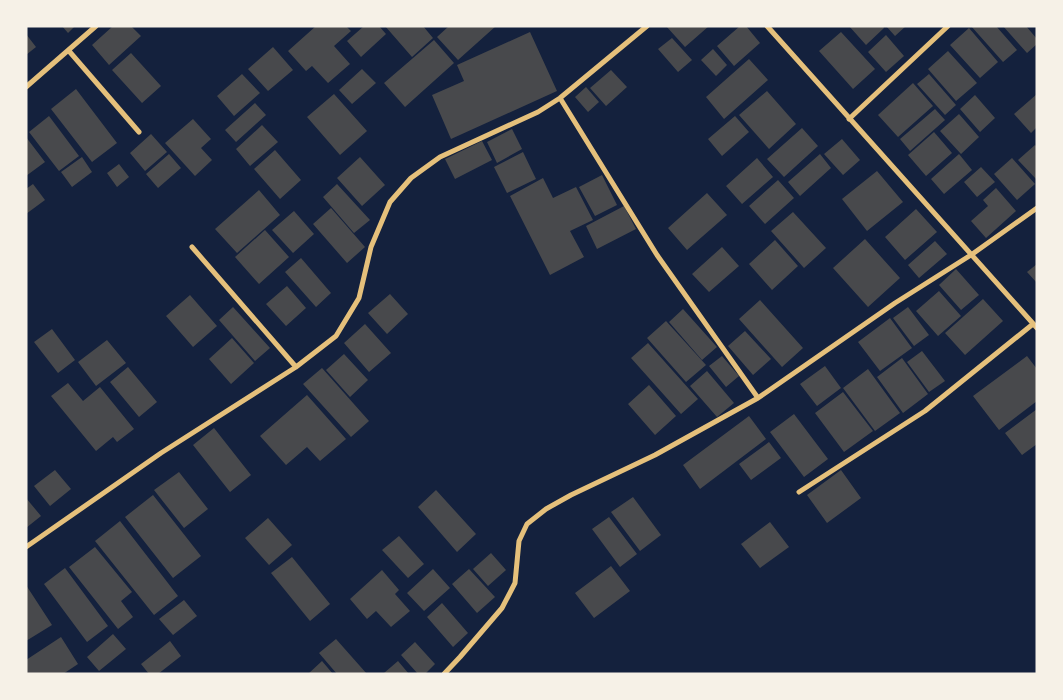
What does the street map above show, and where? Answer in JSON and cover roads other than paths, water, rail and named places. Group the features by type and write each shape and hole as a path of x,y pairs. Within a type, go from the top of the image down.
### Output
{"street":[{"path":"26,87 96,26"},
{"path":"26,547 162,452 296,367 336,336 359,298 371,247 390,202 411,178 440,157 538,112 560,98 647,26"},
{"path":"767,26 1035,326 926,411 799,492"},
{"path":"849,120 948,26"},
{"path":"68,51 139,132"},
{"path":"560,98 657,255 758,398"},
{"path":"444,674 502,608 515,582 519,541 527,524 546,509 655,455 758,398 895,303 971,255 1037,208"},
{"path":"192,247 296,367"}]}
